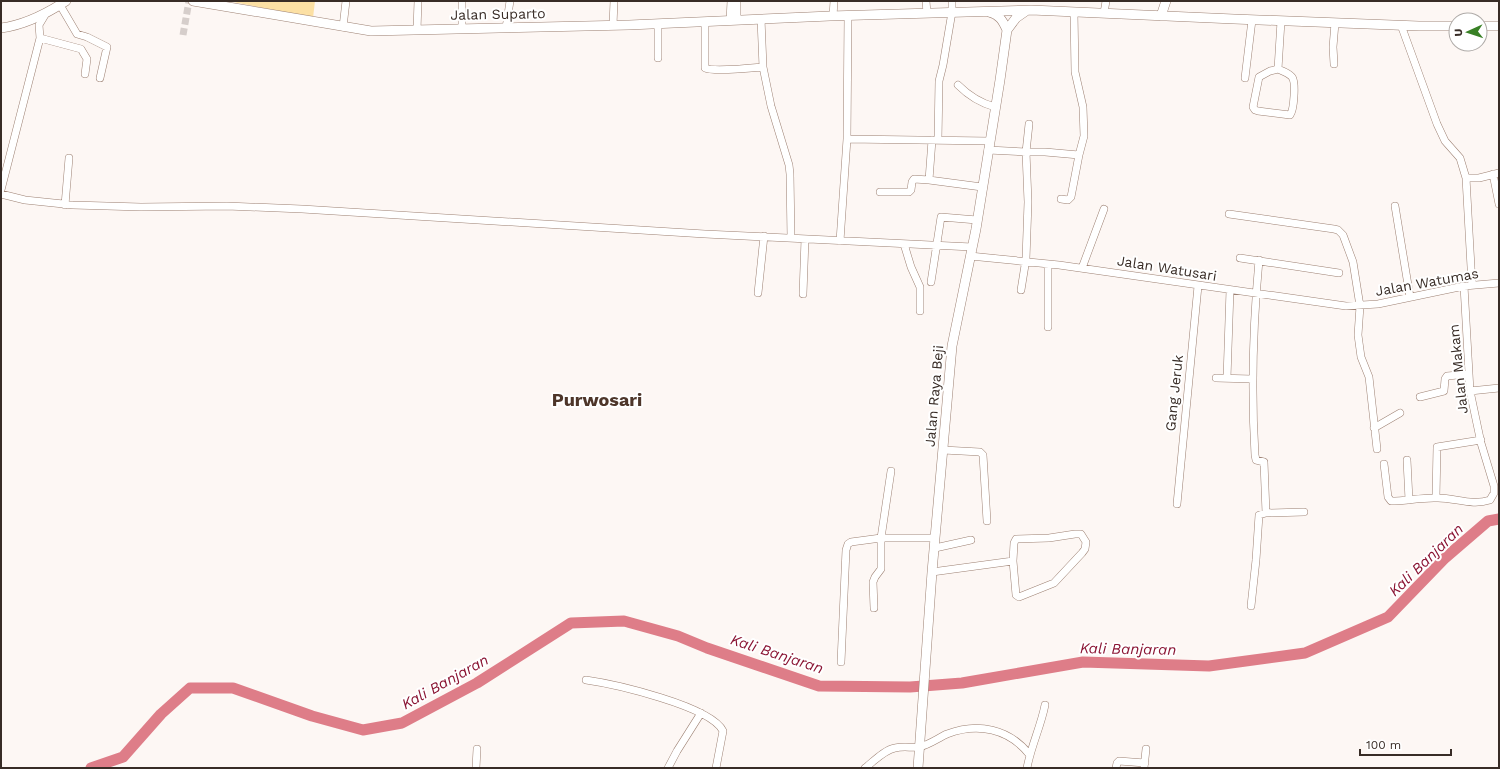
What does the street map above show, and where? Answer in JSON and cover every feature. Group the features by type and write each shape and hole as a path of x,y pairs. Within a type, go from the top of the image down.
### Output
{"street":[{"name":"Jalan Suparto","path":"193,1 219,3 371,31 658,24 833,16 1031,10 1252,20 1448,26"},
{"path":"343,27 346,1"},
{"path":"417,30 418,1"},
{"path":"462,1 462,29"},
{"path":"506,28 510,1"},
{"path":"612,25 614,1"},
{"path":"731,1 734,20"},
{"path":"734,20 738,1"},
{"path":"833,16 834,1"},
{"path":"926,1 927,13"},
{"path":"929,180 935,140 939,81 952,12 952,1"},
{"path":"1104,13 1106,1"},
{"path":"1161,16 1166,1"},
{"path":"1,28 15,26 45,14 64,2 77,34 87,37 107,48 100,78"},
{"path":"986,11 998,16 1003,21 1007,30 1016,18 1024,12 1031,10"},
{"path":"1061,199 1068,200 1071,197 1084,136 1084,118 1076,72 1074,12"},
{"path":"1,190 40,38 39,25 45,14"},
{"path":"840,240 847,138 848,16"},
{"path":"761,19 763,67 770,106 789,165 791,194 791,238"},
{"path":"1245,78 1252,20"},
{"path":"1278,69 1281,21"},
{"path":"704,22 705,68 718,69 763,67"},
{"path":"1334,64 1335,23"},
{"path":"658,24 658,58"},
{"path":"1401,25 1437,124 1445,141 1462,162 1466,178 1472,285"},
{"path":"1488,26 1499,26"},
{"name":"Jalan Raya Beji","path":"918,768 932,572 952,346 977,220 1007,30"},
{"path":"40,38 81,49 86,56 87,62 85,74"},
{"path":"1278,69 1292,76 1294,81 1292,110 1290,115 1255,110 1253,107 1259,77 1270,71 1278,69"},
{"path":"958,85 982,103 996,107"},
{"path":"1021,290 1026,261 1028,202 1026,152 1029,124"},
{"path":"847,138 935,140 989,145 1026,152 1079,155"},
{"path":"1,156 9,156"},
{"path":"65,205 69,158"},
{"path":"1466,178 1479,178 1496,173 1499,204"},
{"path":"880,192 909,192 914,179 982,187"},
{"name":"Jalan Watusari","path":"1,194 25,200 65,205 99,207 227,206 302,209 938,246 1026,261 1198,286 1346,306 1360,306"},
{"path":"1395,206 1410,297"},
{"path":"1082,268 1104,209"},
{"path":"1229,214 1338,230 1345,239 1352,257 1360,306 1358,335 1361,357 1369,377 1377,449"},
{"path":"931,282 938,246 941,217 977,220"},
{"path":"758,293 764,236"},
{"path":"803,294 805,239"},
{"path":"904,244 911,267 920,287 920,311"},
{"path":"1240,258 1339,272"},
{"path":"1259,260 1252,379 1255,459 1264,462 1266,513"},
{"path":"1048,264 1048,327"},
{"name":"Jalan Watumas","path":"1360,306 1378,304 1464,286 1499,283"},
{"name":"Gang Jeruk","path":"1177,504 1198,286"},
{"name":"Jalan Makam","path":"1384,464 1389,500 1449,498 1464,502 1478,502 1490,500 1494,493 1494,486 1481,440 1470,391 1464,286"},
{"path":"1227,378 1230,290"},
{"path":"1420,397 1444,391 1446,377 1469,374"},
{"path":"1216,378 1252,379"},
{"path":"1470,391 1499,388"},
{"path":"1374,428 1400,413"},
{"path":"1436,498 1437,447 1481,440"},
{"path":"943,450 982,453 987,521"},
{"path":"1407,460 1410,500"},
{"path":"874,608 873,582 874,578 881,569 881,538 891,471"},
{"path":"1251,606 1260,514 1304,512"},
{"path":"1081,534 1086,542 1085,549 1082,553 1056,582 1019,596 1016,595 1013,561 1014,543 1016,539 1049,538 1081,534"},
{"path":"841,662 846,550 848,544 851,542 881,538 935,543 972,540"},
{"path":"932,572 1013,561"},
{"path":"586,680 655,694 701,713 719,726 723,731 716,768"},
{"path":"1027,768 1046,705"},
{"path":"668,768 676,751 701,713"},
{"path":"865,768 892,749 920,747 956,731 980,729 1004,733 1030,754"},
{"path":"476,768 477,749"},
{"path":"1116,768 1119,761 1145,766 1146,749"}],"shaded area":[{"path":"228,1 315,1 313,18"}],"waterway":[{"name":"Kali Banjaran","path":"91,768 123,757 161,714 190,688 233,688 312,716 363,730 402,723 477,683 571,623 624,621 678,636 707,648 819,686 910,687 962,683 1083,662 1209,666 1305,653 1388,617 1445,558 1488,521 1499,519"}],"tunnel":[{"path":"183,35 189,1"}],"district":[{"name":"Purwosari","path":"597,399"}]}
